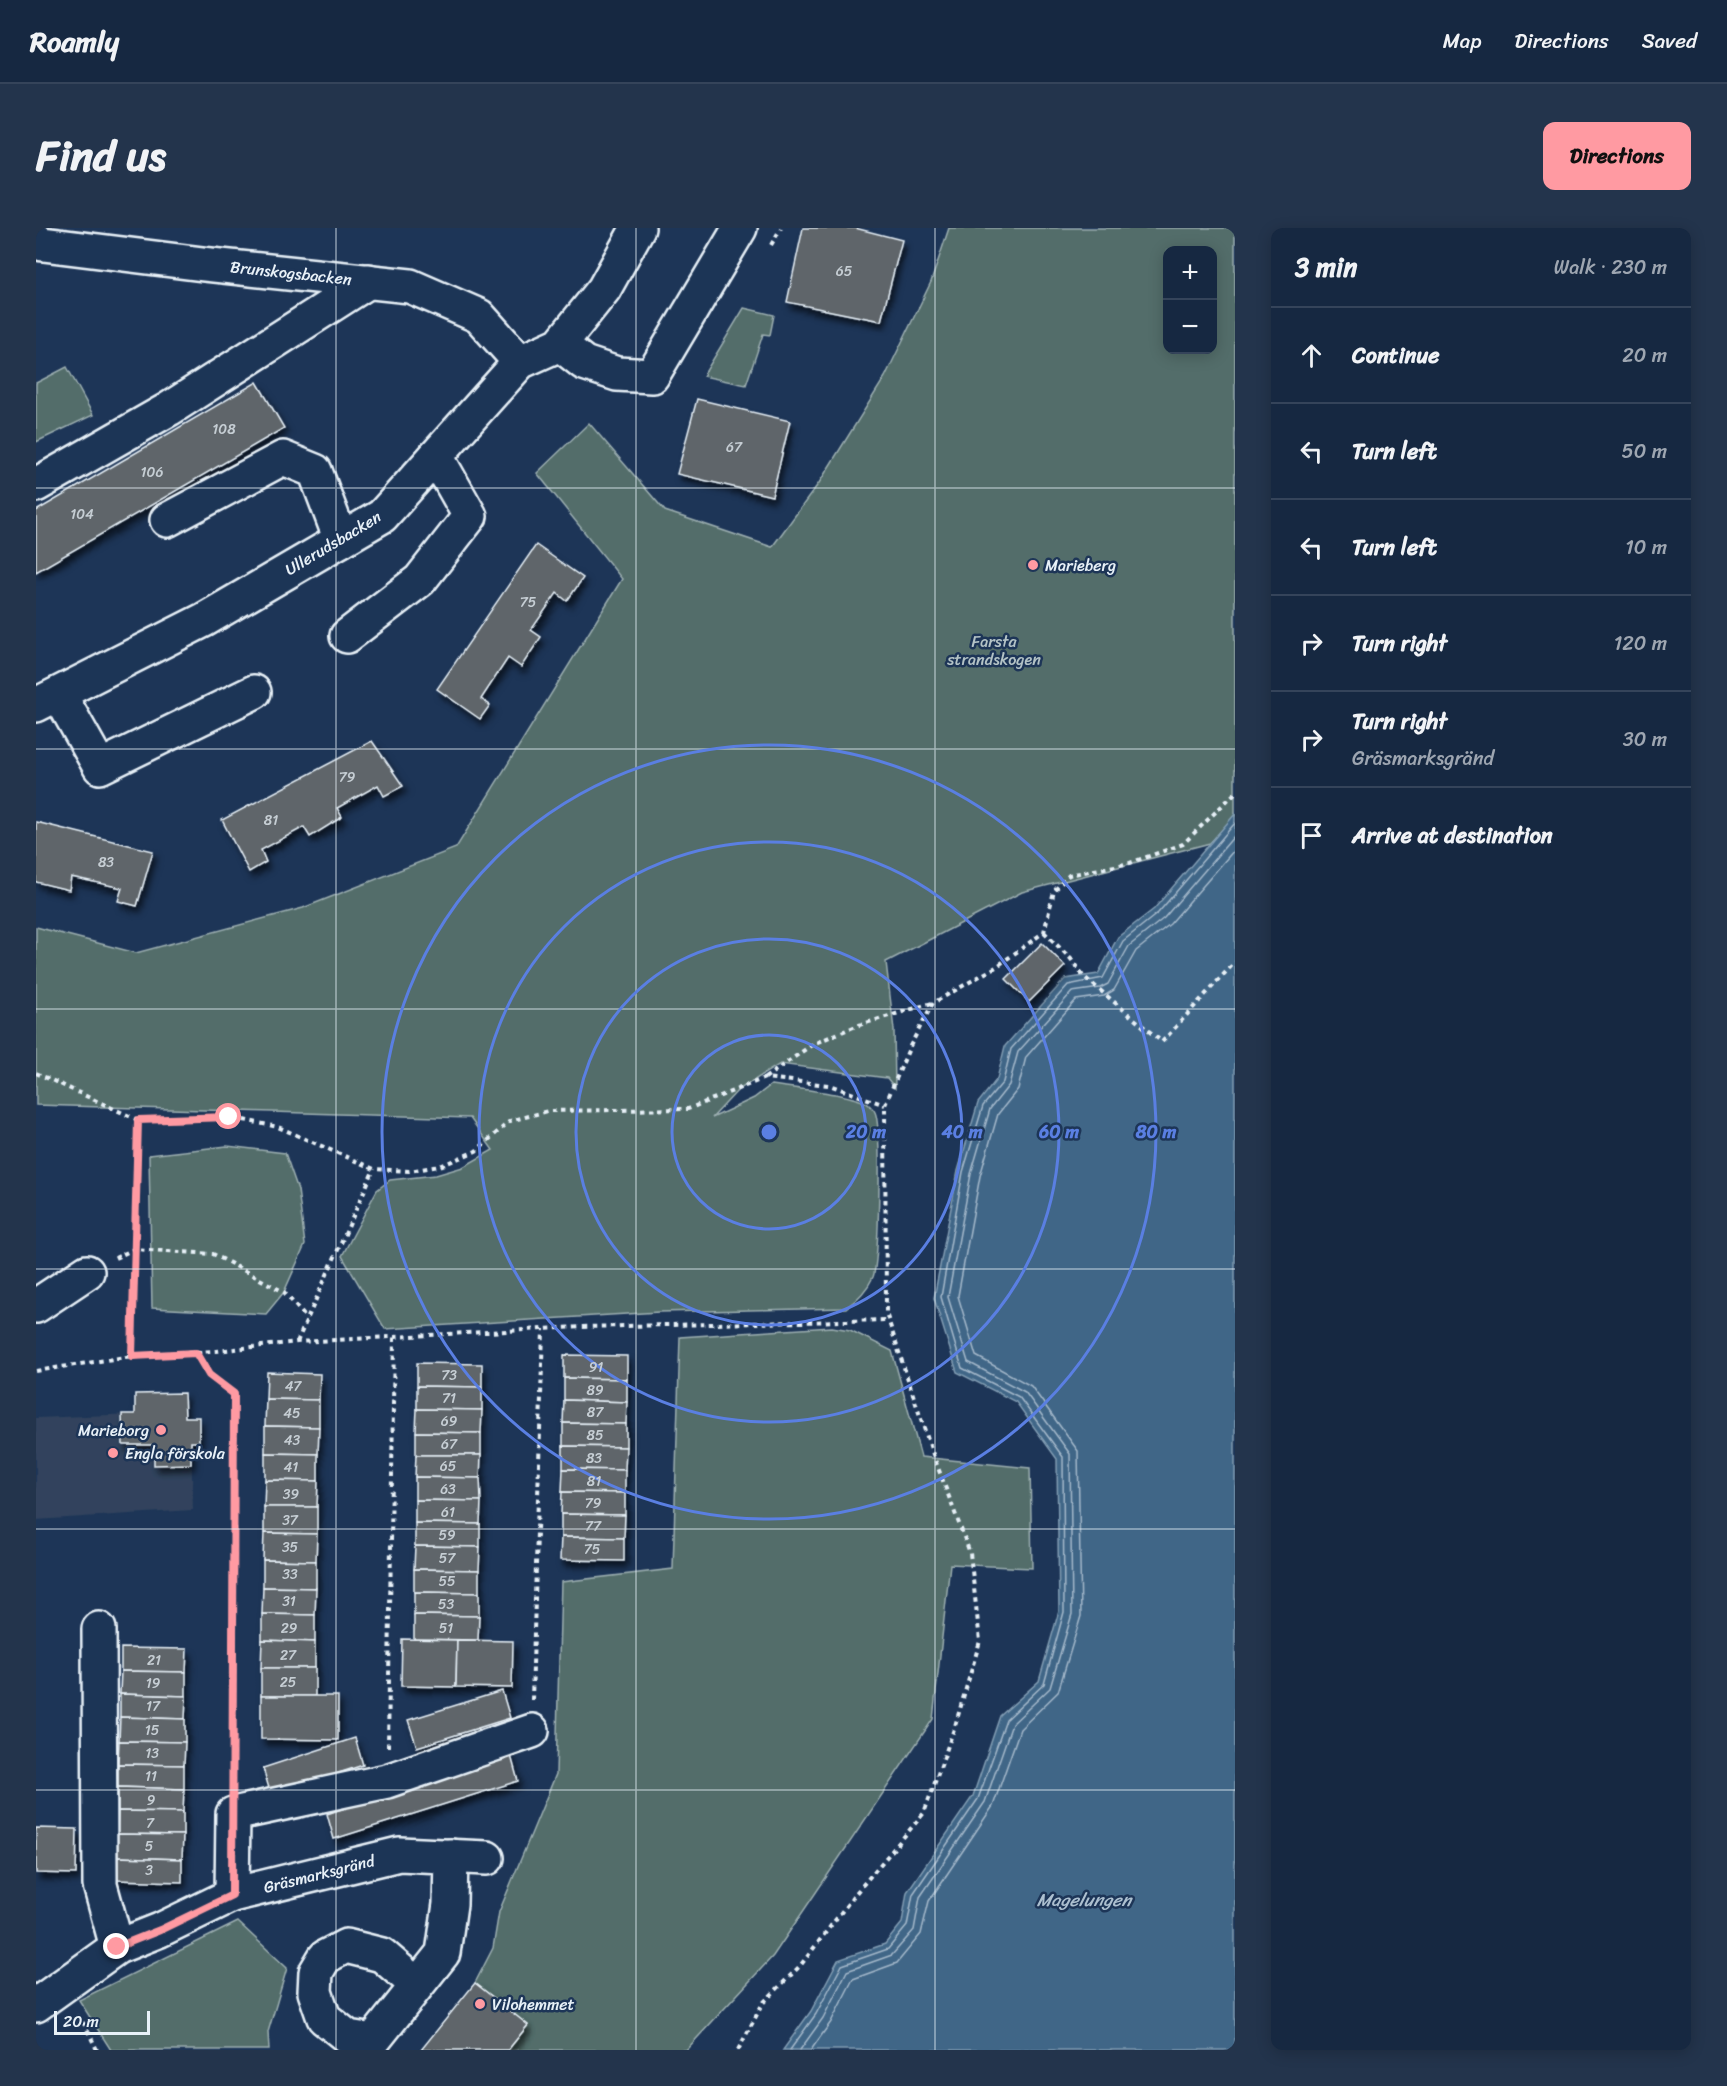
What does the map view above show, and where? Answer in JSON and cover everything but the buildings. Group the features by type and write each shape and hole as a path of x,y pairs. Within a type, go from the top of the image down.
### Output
{"street":[{"name":"Ullerudsbacken","path":"48,699 204,620 382,516 520,362 560,344 604,289 638,228"},
{"path":"560,344 584,363 617,374 652,376 740,228"},
{"name":"Brunskogsbacken","path":"36,241 43,244 203,264 410,286 479,316 520,362"},
{"path":"36,485 169,409 369,281"},
{"path":"347,636 420,580 470,516 436,456"},
{"path":"167,520 283,458 315,471 341,540"},
{"path":"48,699 100,766 254,692"},
{"path":"36,1306 87,1272"},
{"path":"99,1629 100,1885 117,1947"},
{"path":"232,1895 233,1814 387,1780 532,1731"},
{"name":"Gräsmarksgränd","path":"36,2005 117,1947 160,1930 232,1895 399,1854 487,1858"},
{"path":"417,1985 443,1953 450,1904 451,1856"}],"path":[{"path":"36,1072 138,1120 229,1117 278,1127 374,1169 409,1171 440,1166 476,1152 510,1121 548,1111 688,1108 765,1078 813,1044 856,1026 933,1003 996,967 1044,932 1054,891 1069,875 1130,863 1183,844 1235,794"},
{"path":"1044,932 1071,959 1083,976 1162,1042 1235,962"},
{"path":"738,2050 763,2003 800,1966 856,1893 924,1813 956,1726 980,1641 970,1553 931,1449 886,1313 885,1105 910,1046 933,1003"},
{"path":"765,1078 829,1085 885,1105"},
{"path":"132,1356 138,1120"},
{"path":"297,1342 374,1169"},
{"path":"87,1272 134,1249 213,1254 284,1292 307,1319"},
{"path":"36,1371 132,1356 196,1353 297,1342 543,1329 888,1320"},
{"path":"532,1731 543,1329"},
{"path":"387,1780 394,1337"},
{"path":"196,1353 209,1375 234,1394 233,1814"},
{"path":"85,2025 97,2050"}],"shaded area":[{"name":"Engla förskola","path":"184,1393 185,1417 199,1417 199,1442 191,1442 193,1510 36,1520 36,1418 134,1414 135,1394"}],"green space":[{"name":"Farsta strandskogen","path":"949,228 1235,228 1235,816 1210,843 1022,892 886,962 894,1030 895,1088 887,1078 780,1064 738,1090 712,1118 754,1098 771,1085 851,1098 862,1101 874,1110 877,1123 879,1167 875,1266 871,1282 854,1302 846,1308 659,1312 385,1329 342,1256 377,1190 390,1180 436,1175 463,1167 493,1150 470,1118 36,1105 36,927 136,953 303,908 456,848 622,579 537,473 589,423 665,511 772,547 819,483 885,377 931,282"},
{"path":"744,308 774,315 770,335 763,334 746,385 703,376"},
{"path":"67,367 93,415 36,442 36,383"},
{"path":"227,1146 285,1153 298,1190 305,1245 284,1292 266,1314 152,1308 149,1155"},
{"path":"832,1327 850,1330 892,1351 921,1457 1030,1468 1032,1568 950,1564 933,1719 773,1956 686,2050 508,2050 528,2025 475,1983 493,1948 499,1912 556,1774 561,1582 673,1569 680,1337"},
{"path":"238,1922 287,1968 268,2032 269,2050 111,2050 79,2000"}],"water":[{"name":"Magelungen","path":"1235,814 1235,2050 783,2050 811,2011 838,1960 885,1944 902,1923 907,1892 973,1796 1000,1716 1039,1681 1059,1611 1057,1459 1016,1402 957,1372 934,1298 958,1171 978,1103 997,1079 1005,1046 1065,979 1098,974 1118,937 1154,909"}],"place":[{"name":"Marieberg","path":"1033,565"},
{"name":"Marieborg","path":"161,1430"},
{"name":"Engla förskola","path":"113,1453"},
{"name":"Vilohemmet","path":"480,2004"}],"route":[{"path":"117,1947 160,1930 232,1895 234,1394 209,1375 196,1353 132,1356 138,1120 229,1117"}]}
